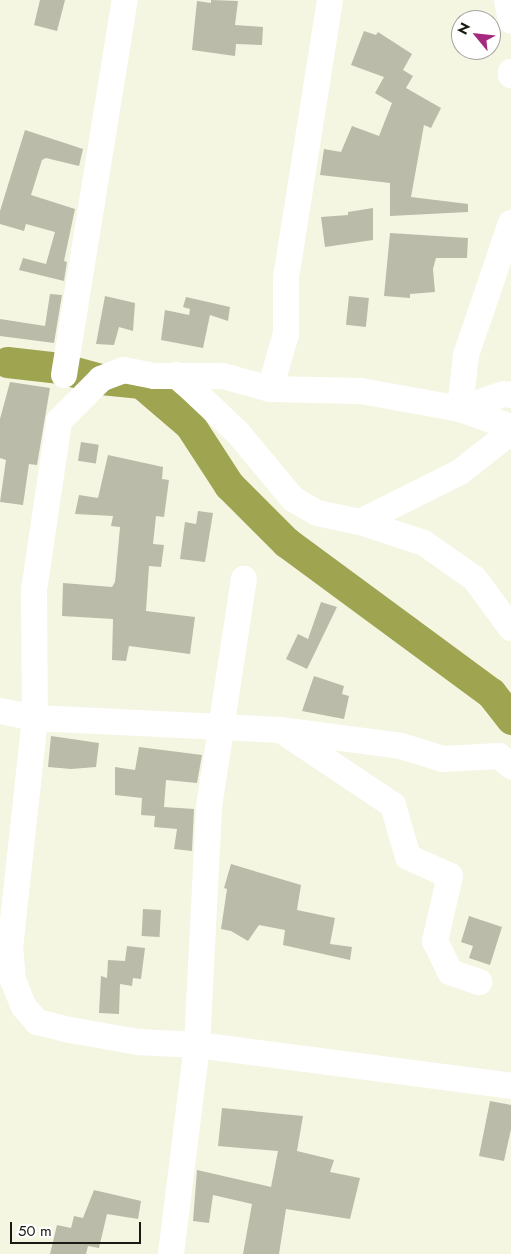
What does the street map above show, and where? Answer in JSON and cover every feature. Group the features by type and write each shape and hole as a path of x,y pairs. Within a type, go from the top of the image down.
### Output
{"street":[{"path":"64,375 125,0"},
{"path":"270,388 286,334 286,278 330,0"},
{"path":"507,0 511,21"},
{"path":"460,409 466,355 511,223"},
{"path":"511,426 460,409 361,391 270,388 224,376 154,376 124,370 101,379 59,421 34,590 35,718 10,947 13,980 24,1007 37,1022 138,1042 197,1045 511,1086"},
{"path":"177,375 238,433 293,499 316,514 360,522 424,543 468,573 511,628"},
{"path":"460,409 504,394 511,395"},
{"path":"360,522 460,472 511,432"},
{"path":"171,1254 197,1045 209,807 244,579"},
{"path":"0,711 35,718 221,729 280,730 400,746 443,759 499,756 511,766"},
{"path":"280,730 393,805 408,857 450,876 434,941 450,972 479,982"}],"building":[{"path":"40,0 65,0 57,31 34,25"},
{"path":"211,0 238,1 235,25 263,27 262,45 236,44 235,56 192,50 197,1 211,3"},
{"path":"364,31 376,35 378,32 412,54 403,70 413,76 406,88 441,108 431,128 424,125 411,197 468,204 468,212 390,216 390,183 320,175 324,149 341,152 352,126 379,136 392,103 375,93 384,77 351,65"},
{"path":"25,130 83,149 79,166 46,158 42,160 31,195 75,209 64,261 67,262 64,281 19,270 23,258 46,264 55,232 26,224 24,231 0,224 0,211"},
{"path":"373,208 373,240 325,247 321,217 348,215 348,212"},
{"path":"390,233 468,238 467,258 436,258 433,269 435,292 410,294 410,298 384,296"},
{"path":"50,294 62,295 54,343 0,336 0,319 45,326"},
{"path":"105,296 135,303 133,331 119,327 114,345 96,344"},
{"path":"349,296 369,298 366,327 346,325"},
{"path":"186,297 230,307 228,321 210,315 203,348 161,340 165,310 189,315 190,309 183,307"},
{"path":"10,382 50,388 37,465 29,464 23,505 0,502 6,460 0,458 0,419"},
{"path":"81,442 99,445 96,464 78,461"},
{"path":"108,455 163,467 162,479 169,480 164,517 156,516 153,544 164,545 161,567 149,566 146,611 195,617 190,654 129,646 126,661 112,660 113,619 62,616 63,583 112,587 115,582 120,527 111,526 113,516 75,514 79,495 98,498"},
{"path":"198,511 213,513 205,562 180,559 185,522 196,524"},
{"path":"321,602 337,607 307,669 286,659 298,634 308,639"},
{"path":"314,676 344,686 342,694 349,696 344,719 302,711"},
{"path":"51,736 99,743 96,767 71,769 48,767"},
{"path":"139,747 202,755 197,783 166,780 164,807 194,809 192,851 174,849 177,829 154,827 155,816 141,815 142,798 115,795 115,767 135,770"},
{"path":"231,864 301,885 297,910 335,918 330,944 352,947 350,960 283,945 285,930 259,925 248,941 231,931 221,929 227,889 224,888"},
{"path":"143,909 161,910 160,937 142,936"},
{"path":"469,916 502,927 490,965 469,958 473,946 461,942"},
{"path":"127,946 145,948 141,979 133,978 132,986 120,984 119,1014 99,1013 101,976 107,978 108,960 125,961"},
{"path":"490,1101 511,1105 511,1129 504,1161 479,1156"},
{"path":"222,1108 303,1116 297,1151 334,1160 330,1172 360,1178 350,1219 286,1209 279,1254 243,1254 252,1204 213,1195 209,1223 193,1221 197,1170 271,1187 278,1151 218,1146"},
{"path":"94,1190 141,1201 138,1219 107,1214 99,1248 88,1246 86,1254 50,1254 57,1225 71,1228 74,1216 83,1218"}],"waterway":[{"path":"7,362 60,368 101,379 141,383 190,425 229,485 286,542 491,693 511,719"}]}
